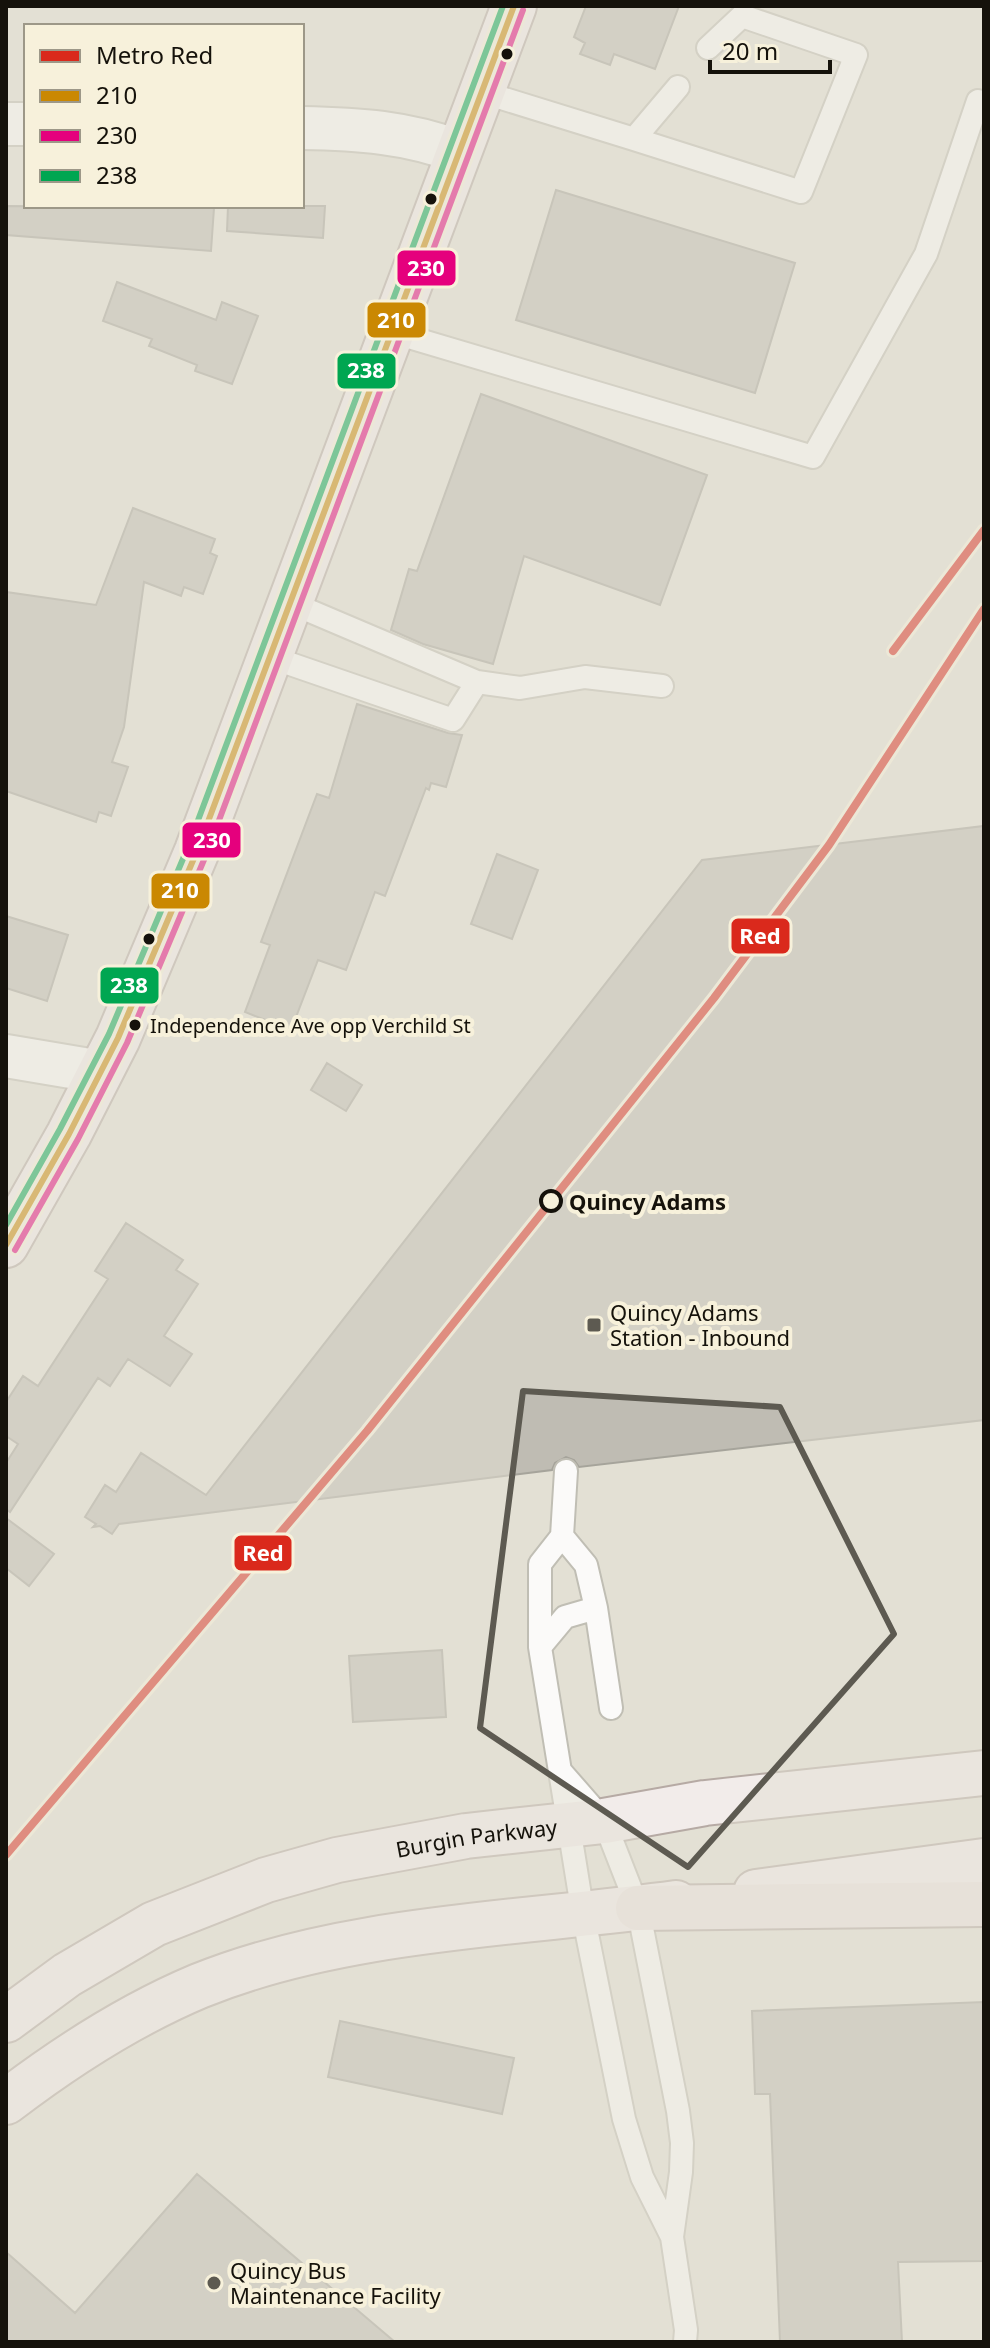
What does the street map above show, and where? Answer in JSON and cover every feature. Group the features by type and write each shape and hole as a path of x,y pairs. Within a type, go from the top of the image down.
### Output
{"highway":[{"path":"638,1908 984,1904"}],"main road":[{"path":"6,1245 101,1072 197,851 514,6"},
{"name":"Burgin Parkway","path":"6,2020 67,1975 154,1924 266,1880 373,1851 466,1836 586,1823 705,1803 984,1773"},
{"path":"6,2102 124,2023 199,1986 282,1959 354,1944 984,1861"}],"street":[{"path":"304,128 390,133 459,152"},
{"path":"6,1056 101,1072"}],"lane":[{"path":"482,92 801,192 856,55 742,16 708,48"},
{"path":"634,139 678,87"},
{"path":"392,332 813,457 926,254 978,101"},
{"path":"291,603 477,682 520,688 585,677 662,686"},
{"path":"270,657 453,720 477,682"},
{"path":"566,1471 562,1536 540,1564 540,1647 561,1772 586,1823 638,1908 682,2143 672,2237 686,2330 685,2342"},
{"path":"562,1536 586,1565 596,1608 611,1708"},
{"path":"540,1647 565,1617 596,1608"},
{"path":"561,1772 586,1823 583,1914 624,2119 642,2177 672,2237"}],"highlighted area":[{"path":"523,1391 780,1407 894,1634 688,1867 480,1728"}],"building":[{"path":"586,6 679,6 655,69 614,54 610,65 580,54 585,43 574,37"},
{"path":"556,190 795,263 755,393 516,320"},
{"path":"6,206 214,208 211,251 6,235"},
{"path":"325,206 323,238 227,231 228,208"},
{"path":"117,282 216,320 222,302 258,316 232,384 195,371 197,365 149,346 152,339 103,321"},
{"path":"481,394 707,475 660,605 524,556 493,664 423,644 391,630 409,569 417,571"},
{"path":"133,508 215,539 210,553 217,556 203,594 184,587 181,596 144,582 124,727 112,762 128,767 111,816 99,812 96,822 6,791 6,592 96,605"},
{"path":"357,704 462,735 446,787 431,783 429,790 426,788 385,896 375,892 346,970 318,960 291,1030 245,1012 270,945 261,942 317,794 329,798"},
{"path":"984,826 984,1420 579,1467 574,1460 566,1457 555,1463 552,1470 119,1524 112,1534 100,1526 93,1527 96,1524 85,1517 105,1485 116,1492 141,1453 206,1495 702,860"},
{"path":"497,854 538,870 512,939 471,924"},
{"path":"6,916 68,935 47,1001 6,988"},
{"path":"327,1063 362,1085 346,1111 311,1090"},
{"path":"126,1223 183,1260 176,1270 198,1284 164,1336 192,1354 170,1386 128,1359 110,1386 98,1378 10,1512 6,1509 6,1463 18,1444 6,1436 6,1402 23,1376 38,1386 108,1279 95,1271"},
{"path":"6,1518 54,1554 29,1586 6,1568"},
{"path":"442,1650 446,1717 353,1722 349,1656"},
{"path":"984,2002 984,2261 898,2262 902,2342 780,2342 770,2094 755,2094 752,2011"},
{"path":"340,2021 514,2058 502,2114 328,2077"},
{"name":"Quincy Bus Maintenance Facility","path":"197,2174 395,2342 6,2342 6,2252 75,2313"}],"metro line":[{"name":"Red","path":"893,651 984,530"},
{"name":"Red","path":"6,1855 367,1431 714,998 829,845 984,609"}],"transit line":[{"name":"238","path":"6,1225 109,1034 188,847 503,6"},
{"name":"210","path":"6,1245 69,1134 118,1038 197,851 514,6"},
{"name":"230","path":"15,1250 78,1139 127,1043 206,855 523,10"}],"place":[{"name":"Independence Ave opp Verchild St","path":"135,1025"},
{"name":"Quincy Adams","path":"551,1201"},
{"name":"Quincy Adams Station - Inbound","path":"594,1325"},
{"name":"Quincy Bus Maintenance Facility","path":"214,2283"}]}
